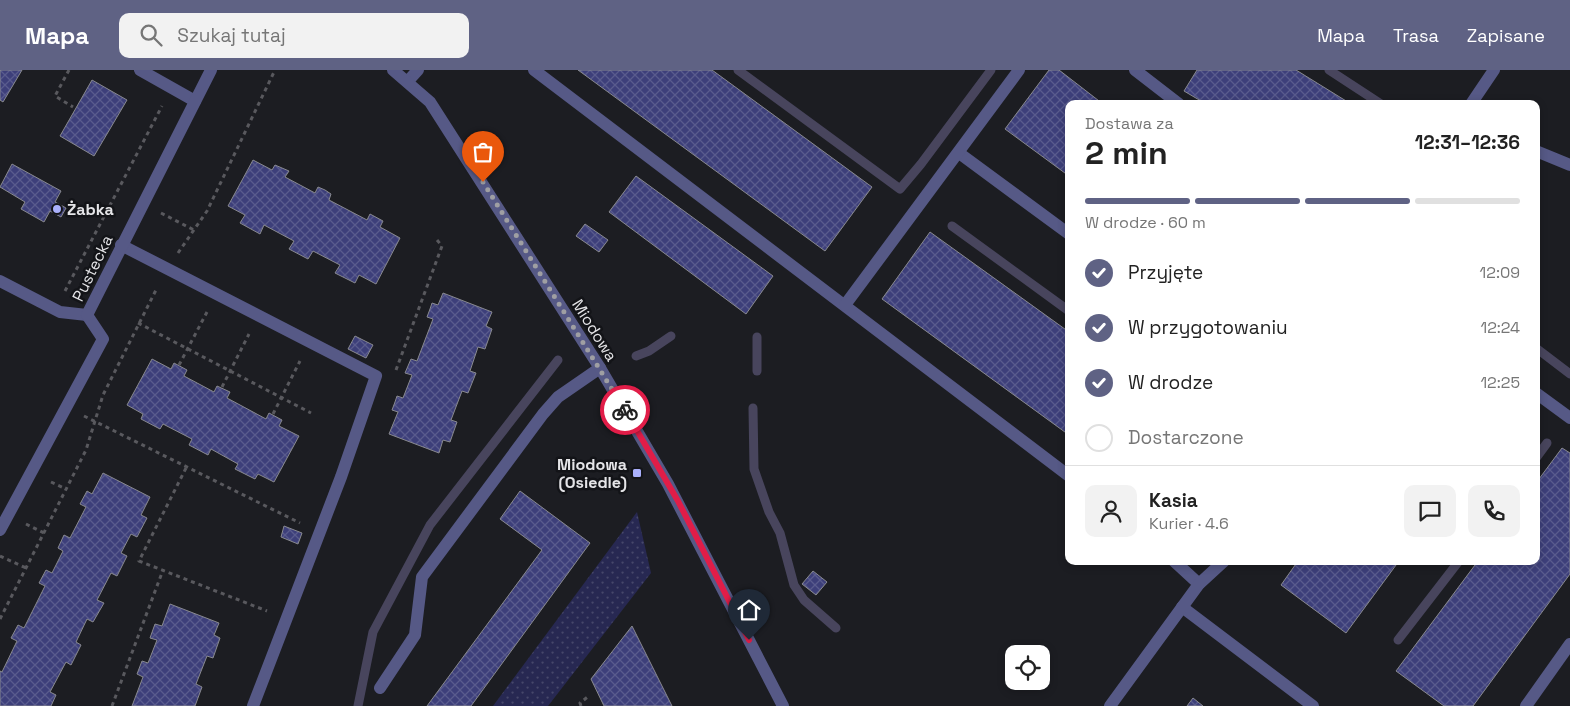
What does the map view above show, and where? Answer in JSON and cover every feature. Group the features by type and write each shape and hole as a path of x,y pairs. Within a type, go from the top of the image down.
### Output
{"street":[{"path":"140,70 195,101"},
{"name":"Pustecka","path":"0,530 103,339 87,315 211,70"},
{"name":"Miodowa","path":"392,70 408,81 435,110 600,368 678,501 783,706"},
{"path":"408,81 418,70"},
{"path":"534,70 1065,473"},
{"path":"845,305 1019,70"},
{"path":"1135,70 1174,100"},
{"path":"1474,100 1494,70"},
{"path":"959,153 1065,231"},
{"path":"1540,153 1570,165"},
{"path":"121,245 376,376 253,706"},
{"path":"0,281 60,312 87,315"},
{"path":"380,688 414,635 422,577 543,414 558,397 600,368"},
{"path":"1540,396 1570,418"},
{"path":"1178,565 1199,584"},
{"path":"1110,706 1199,584 1220,565"},
{"path":"1182,607 1312,706"},
{"path":"1526,706 1570,644"}],"path":[{"path":"69,70 55,96 73,107"},
{"path":"0,619 86,450 103,395 138,323 167,269 207,211 275,70"},
{"path":"55,310 171,88"},
{"path":"143,203 194,230"},
{"path":"394,375 442,246 437,240"},
{"path":"180,365 217,295"},
{"path":"222,387 258,316"},
{"path":"138,323 311,413"},
{"path":"273,414 310,343"},
{"path":"66,407 287,519 320,530"},
{"path":"186,468 139,561 270,612"},
{"path":"0,556 26,568"},
{"path":"112,706 163,570"},
{"path":"581,706 580,704 590,695"}],"shaded area":[{"path":"637,512 651,573 548,706 493,706"}],"building":[{"path":"0,70 22,70 3,102 0,100"},
{"path":"578,70 712,70 872,187 825,251"},
{"path":"1049,70 1059,70 1098,100 1065,100 1065,173 1005,129"},
{"path":"1197,70 1296,70 1345,100 1199,100 1184,91"},
{"path":"92,80 127,100 94,156 60,136"},
{"path":"253,160 272,170 275,165 289,171 285,177 315,193 318,187 325,190 331,194 329,200 367,220 370,214 383,221 380,227 400,238 376,284 359,275 355,283 335,273 340,265 313,251 308,259 289,249 294,241 264,225 260,234 240,223 245,215 228,206"},
{"path":"12,164 61,191 55,202 66,208 61,217 50,211 44,222 21,209 25,202 0,187"},
{"path":"636,176 773,276 746,314 609,212"},
{"path":"585,224 608,240 599,252 576,236"},
{"path":"930,232 1065,329 1065,432 882,299"},
{"path":"443,293 492,312 486,326 492,329 485,349 478,347 470,371 476,373 468,393 462,391 451,420 457,422 450,442 443,440 439,453 389,434 398,412 392,410 397,396 403,398 412,375 405,373 411,359 417,361 433,319 427,317 432,303 438,305"},
{"path":"355,336 373,345 366,358 348,349"},
{"path":"152,359 171,369 174,363 187,370 184,376 214,392 217,386 230,392 227,398 266,419 269,413 282,420 279,426 299,436 274,482 258,474 255,479 235,469 238,464 211,449 208,455 189,445 192,439 163,424 160,429 141,419 143,414 127,405"},
{"path":"1562,448 1570,453 1570,574 1473,706 1444,706 1396,671 1475,565 1540,565 1540,478"},
{"path":"103,473 150,497 141,515 147,518 137,537 131,534 121,553 127,556 117,576 111,573 97,600 104,603 93,622 87,619 76,642 81,645 71,665 66,662 50,692 56,695 51,706 0,706 0,671 2,672 17,641 11,638 18,625 24,628 45,586 39,583 46,570 52,573 63,551 58,548 64,535 70,538 86,507 80,504 87,491 92,494"},
{"path":"520,491 590,543 471,706 427,706 542,550 500,519"},
{"path":"284,526 302,533 298,544 281,537"},
{"path":"1295,565 1396,565 1346,633 1281,585"},
{"path":"813,571 827,582 816,595 802,584"},
{"path":"170,604 219,623 214,635 220,638 213,658 207,656 196,684 202,687 195,706 132,706 143,677 137,674 142,661 148,663 157,640 150,638 155,624 162,626"},
{"path":"632,626 672,706 604,706 591,679"},
{"path":"1193,698 1203,706 1187,706"}],"waterway":[{"path":"738,70 900,189 991,70"},
{"path":"1329,70 1375,100"},
{"path":"952,226 1065,308"},
{"path":"636,356 649,351 671,336"},
{"path":"757,337 757,371"},
{"path":"1540,351 1570,374"},
{"path":"358,706 373,632 430,525 558,360"},
{"path":"753,408 754,469 769,512 780,533 794,585 804,600 836,628"},
{"path":"1540,453 1547,443"},
{"path":"1398,640 1456,565"}],"way so far":[{"path":"483,182 625,410"}],"place":[{"name":"Żabka","path":"57,209"},
{"name":"Miodowa (Osiedle)","path":"637,473"}],"route":[{"path":"625,410 678,501 749,640"}]}
